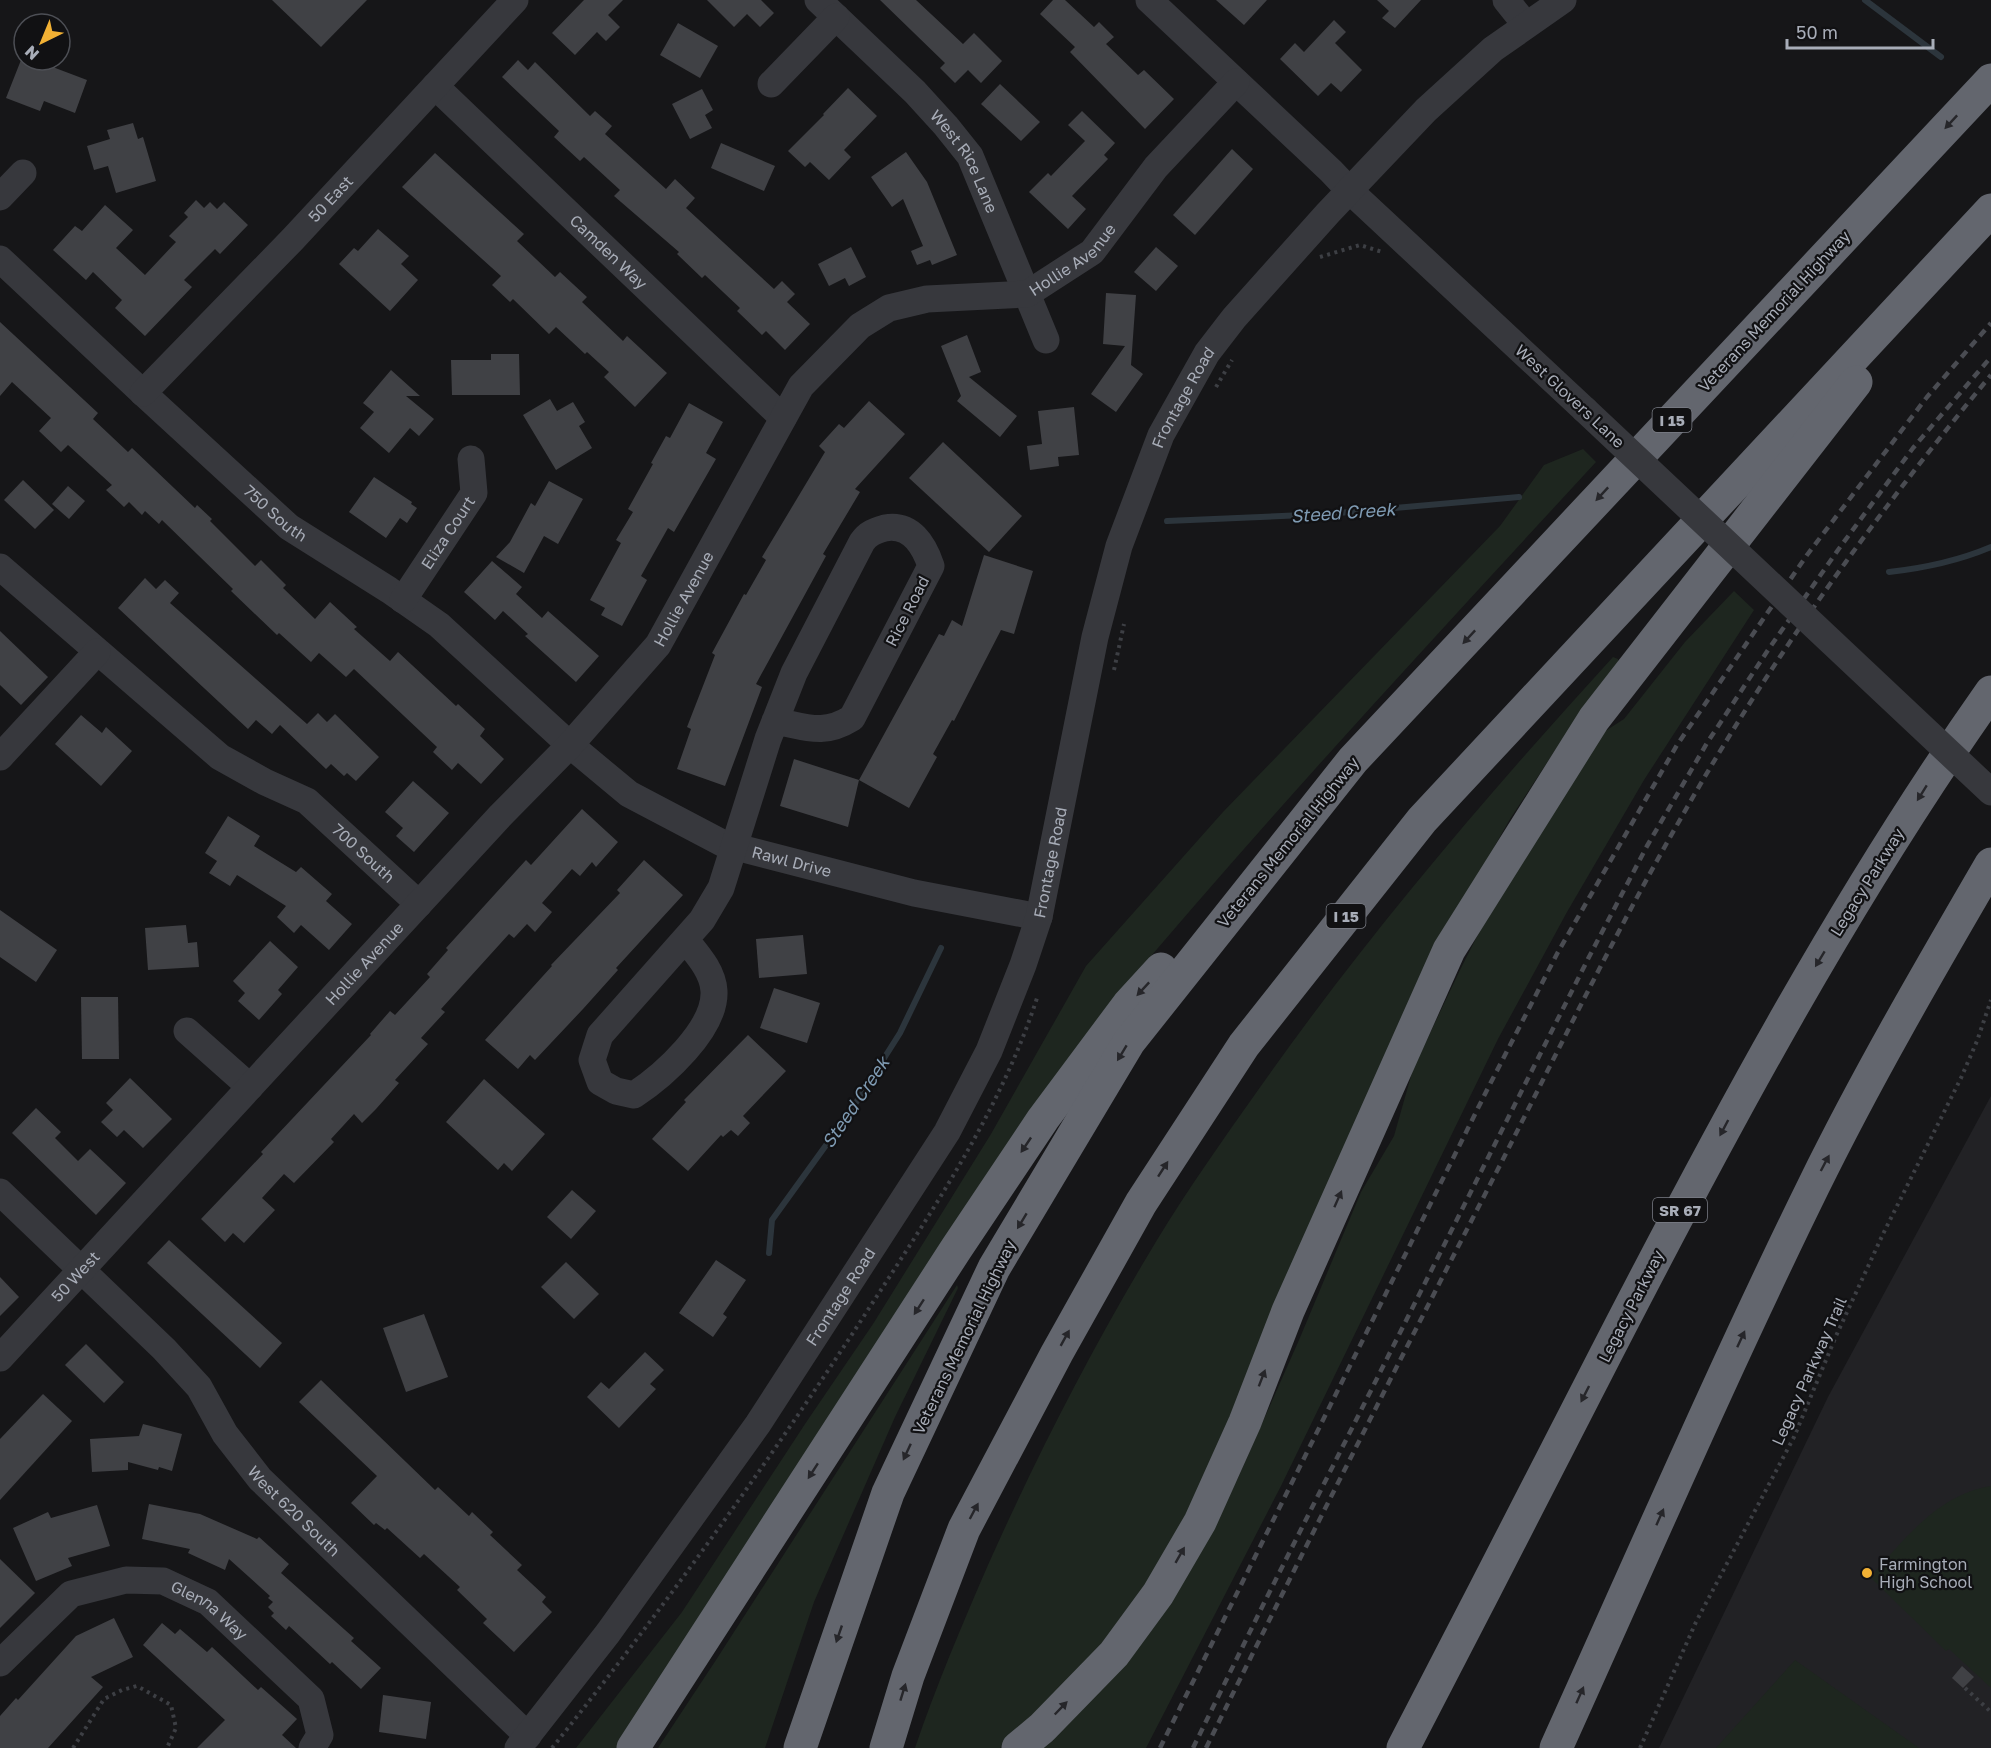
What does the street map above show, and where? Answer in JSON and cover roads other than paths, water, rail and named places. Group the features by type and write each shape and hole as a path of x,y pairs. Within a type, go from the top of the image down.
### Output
{"highway":[{"name":"Veterans Memorial Highway","path":"800,1748 888,1493 994,1268 1129,1042 1353,760 1991,80"},
{"path":"1018,1748 1042,1728 1113,1654 1158,1594 1200,1522 1245,1422 1288,1311 1449,950 1594,719 1991,210"},
{"name":"I 15","path":"886,1748 908,1676 964,1529 1057,1353 1141,1203 1244,1045 1422,820 1991,210"},
{"name":"Legacy Parkway","path":"1403,1748 1677,1216 1765,1053 1833,936 1937,769 1991,693"},
{"path":"633,1748 956,1249 1043,1119 1128,1005 1353,760"},
{"path":"1556,1748 1724,1375 1815,1183 1914,996 1991,864"}],"street":[{"name":"50 East","path":"143,393 292,240 515,0"},
{"name":"West Glovers Lane","path":"1149,0 1991,792"},
{"path":"1506,0 1526,25"},
{"name":"Frontage Road","path":"523,1742 608,1633 758,1424 947,1132 989,1051 1039,917 1103,606 1119,546 1161,435 1207,353 1234,318 1349,190 1450,86 1493,49 1563,0"},
{"path":"771,84 827,8"},
{"name":"West Rice Lane","path":"827,8 915,92 970,156 1046,340"},
{"name":"Hollie Avenue","path":"151,1194 501,815 570,745 658,645 801,386 860,326 889,308 927,299 1027,294 1092,252 1156,167 1236,82"},
{"name":"Camden Way","path":"435,86 783,418"},
{"path":"0,196 23,173"},
{"name":"750 South","path":"0,259 290,527 439,625 570,745"},
{"name":"Eliza Court","path":"403,600 474,493 471,459"},
{"name":"Rice Road","path":"685,939 706,965 714,990 713,1008 698,1035 655,1082 634,1095 616,1091 600,1082 592,1060 600,1035 685,939 702,920 721,888 775,721 794,672 862,542 867,534 878,530 891,527 905,529 920,542 931,566 852,718 839,726 821,730 775,721"},
{"name":"700 South","path":"4,571 220,757 307,801 419,904"},
{"path":"0,757 97,651"},
{"name":"Rawl Drive","path":"570,745 629,794 724,844 914,893 1039,917"},
{"path":"187,1031 250,1087"},
{"name":"West 620 South","path":"0,1192 164,1349 199,1387 225,1434 260,1479 523,1742"},
{"name":"50 West","path":"0,1358 151,1194"},
{"name":"Glenna Way","path":"0,1663 71,1594 126,1580 163,1581 208,1602 311,1699 316,1742"}],"waterway":[{"path":"1865,0 1941,57"},
{"name":"Steed Creek","path":"1167,521 1327,514 1519,497"},
{"name":"Steed Creek","path":"1889,572 1941,563 1991,547"},
{"name":"Steed Creek","path":"769,1253 772,1220 850,1112 900,1033 941,948"}],"railway":[{"path":"1160,1748 1558,952 1677,745 1807,555 1927,397 1991,323"},
{"path":"1193,1748 1589,957 1647,846 1707,743 1838,550 1913,448 1991,357"},
{"path":"1206,1748 1587,993 1681,818 1751,702 1826,589 1948,427 1991,375"}],"place":[{"name":"Farmington High School","path":"1867,1573"}]}
